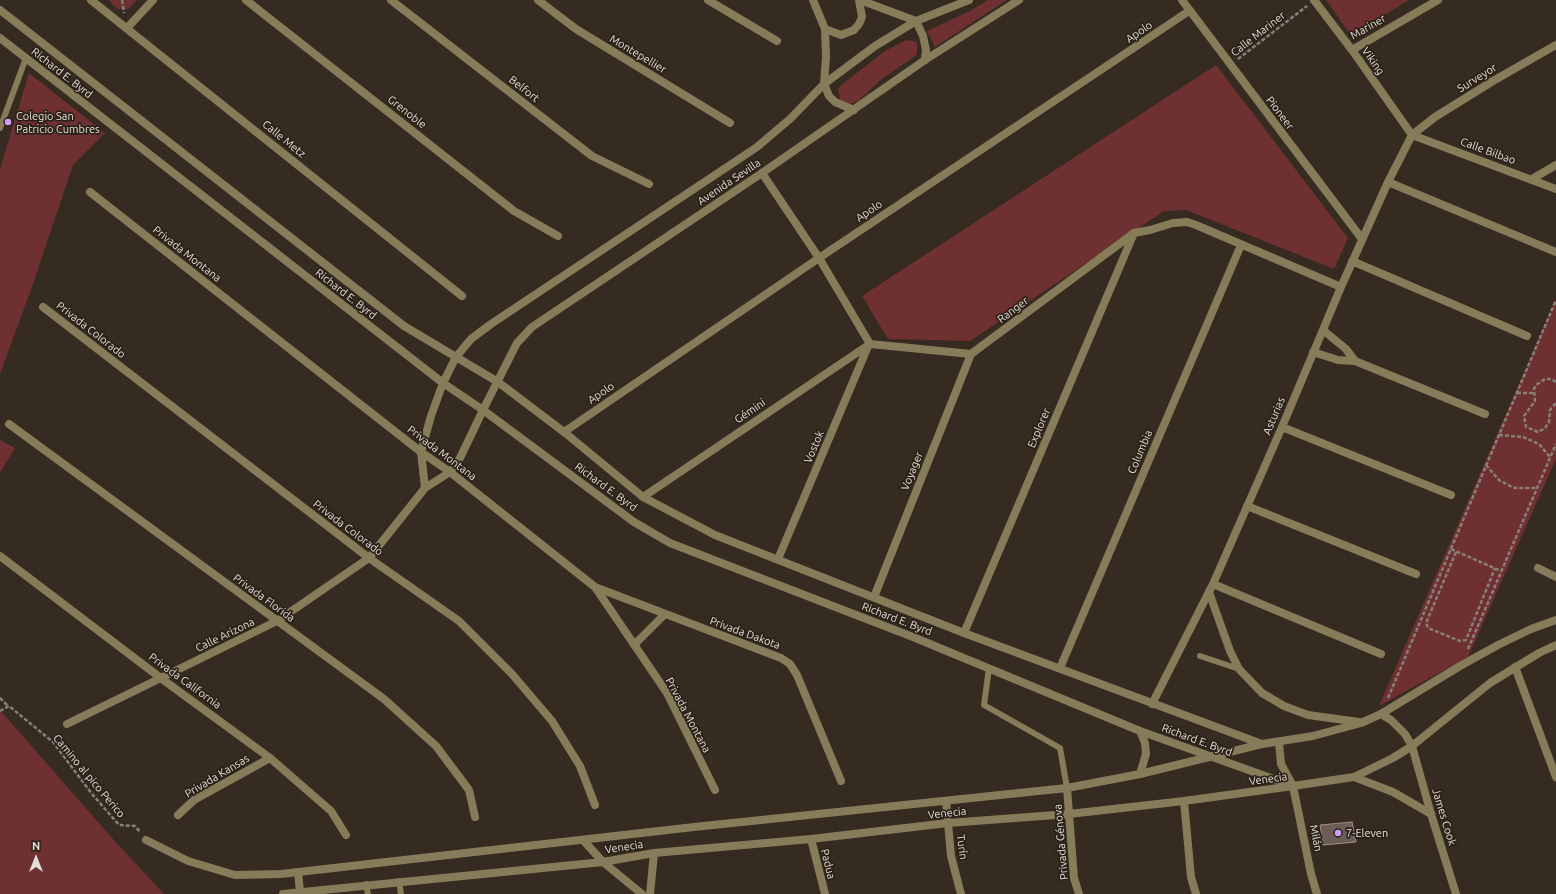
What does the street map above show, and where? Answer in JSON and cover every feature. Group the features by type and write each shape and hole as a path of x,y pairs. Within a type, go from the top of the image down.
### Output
{"street":[{"name":"Calle Metz","path":"91,0 462,296"},
{"path":"127,28 153,0"},
{"name":"Grenoble","path":"246,0 514,211 558,236"},
{"name":"Belfort","path":"391,0 592,156 649,184"},
{"name":"Montepellier","path":"538,0 576,29 730,123"},
{"path":"708,0 777,41"},
{"path":"813,0 826,29 824,84 835,102 854,110"},
{"path":"826,29 841,35 854,30 862,17 860,0 916,21 924,36 926,50 925,60"},
{"name":"Avenida Sevilla","path":"443,383 456,357 472,339 490,324 758,147 790,119 824,84 875,46 916,21 969,0"},
{"name":"Avenida Sevilla","path":"483,410 517,343 532,327 762,173 925,60 1019,0"},
{"name":"Pioneer","path":"1182,0 1189,12 1362,239"},
{"name":"Viking","path":"1314,0 1352,50 1412,135"},
{"name":"Mariner","path":"1352,50 1438,0"},
{"name":"Richard E. Byrd","path":"0,10 363,295 404,326 498,382 564,432 643,497 715,535 964,633 1262,744"},
{"name":"Apolo","path":"564,432 819,258 1189,12"},
{"name":"Richard E. Byrd","path":"0,38 443,383 483,410 634,522 670,543 913,637 1140,731 1293,786"},
{"name":"Surveyor","path":"1412,135 1435,117 1493,81 1556,45"},
{"name":"Calle Bilbao","path":"1412,135 1556,189"},
{"name":"Asturias","path":"1152,704 1211,588 1282,427 1352,261 1388,182 1412,135"},
{"path":"1532,179 1556,165"},
{"path":"762,173 819,258 870,344 971,354"},
{"path":"1388,182 1556,252"},
{"name":"Privada Montana","path":"90,192 421,452 450,472 595,587 667,693 715,790"},
{"name":"Ranger","path":"971,354 1134,233 1173,223 1187,222 1196,225 1341,286"},
{"name":"Explorer","path":"964,633 1134,233"},
{"name":"Columbia","path":"1060,668 1241,245"},
{"path":"1352,261 1527,336"},
{"name":"Privada Colorado","path":"43,307 369,558 459,621 512,674 552,721 580,766 595,805"},
{"path":"1323,330 1346,349 1355,361"},
{"name":"Gémini","path":"643,497 870,344"},
{"name":"Vostok","path":"778,560 870,344"},
{"path":"1313,352 1338,360 1355,361 1485,414"},
{"name":"Voyager","path":"874,597 971,354"},
{"path":"425,488 421,452 431,416 443,383"},
{"name":"Calle Arizona","path":"67,724 162,679 277,621 369,558 425,488 450,472 460,458 483,410"},
{"name":"Privada Florida","path":"10,424 384,699 436,746 469,790 475,817"},
{"path":"1282,427 1451,494"},
{"path":"1247,506 1416,574"},
{"name":"Privada California","path":"0,556 162,679 270,758 331,811 346,835"},
{"path":"1538,568 1556,577"},
{"name":"Privada Dakota","path":"595,587 664,615 781,658 790,664 797,674 841,781"},
{"path":"1211,588 1381,654"},
{"path":"1211,588 1230,651 1239,670 1262,693 1284,706 1308,715 1361,723"},
{"path":"634,645 664,615"},
{"name":"Venecia","path":"146,840 188,861 235,875 298,872 1067,788 1140,774 1262,744 1335,731 1361,723 1381,714 1460,666 1531,629 1556,620"},
{"name":"Venecia","path":"283,894 366,884 603,862 654,853 811,839 948,823 1069,814 1184,801 1354,777 1393,758 1412,746 1490,683 1556,645"},
{"path":"1516,667 1556,777"},
{"path":"1381,714 1391,720 1404,734 1412,746"},
{"path":"1140,731 1145,743 1146,754 1140,774"},
{"name":"Milán","path":"1279,742 1281,764 1293,786 1311,874 1317,894"},
{"name":"James Cook","path":"1412,746 1456,894"},
{"name":"Privada Kansas","path":"178,815 194,800 270,758"},
{"path":"1354,777 1393,792 1431,814"},
{"name":"Privada Génova","path":"1067,788 1074,878 1079,894"},
{"name":"Turín","path":"946,801 951,856 961,894"},
{"path":"1184,801 1191,876 1196,894"},
{"name":"Padua","path":"811,839 825,894"},
{"path":"583,840 603,862 642,894"},
{"path":"650,894 654,853"},
{"path":"298,872 300,892"}],"lane":[{"path":"0,128 26,58"},
{"path":"1200,656 1239,670"},
{"path":"989,668 984,705 1060,748 1067,788"},
{"path":"399,881 401,894"},
{"path":"366,884 368,894"}],"path":[{"name":"Calle Mariner","path":"1230,65 1314,0"},
{"path":"1381,714 1556,300"},
{"path":"1556,382 1551,379 1540,382 1536,385 1534,404 1524,416 1525,424 1530,430 1538,432 1545,428 1549,422 1550,410 1556,404"},
{"path":"1517,393 1534,393"},
{"path":"1499,435 1523,436 1539,444 1550,457"},
{"path":"1460,666 1556,444"},
{"path":"1486,465 1499,480 1510,486 1516,488 1537,488"},
{"path":"1451,549 1502,571"},
{"path":"1456,552 1426,624 1428,628 1460,641 1466,640 1495,568"},
{"name":"Camino al pico Perico","path":"0,698 53,742 119,825 135,826 146,840"},
{"path":"0,711 9,706"}],"shaded area":[{"path":"108,0 137,0 128,9 118,9"},
{"path":"988,0 1007,0 935,47 927,31 970,11"},
{"path":"1326,0 1409,0 1351,35"},
{"path":"906,40 917,42 917,54 914,57 883,78 858,101 850,104 844,103 840,99 838,89 840,86 885,51"},
{"path":"1216,65 1348,238 1334,269 1186,210 1164,211 970,341 888,339 862,296"},
{"path":"29,73 105,133 73,165 32,287 0,374 0,169"},
{"path":"1556,299 1556,459 1468,657 1379,706"},
{"path":"0,440 15,448 0,473"},
{"path":"0,710 112,838 164,894 0,894"}],"building":[{"name":"7-Eleven","path":"1352,822 1356,842 1323,845 1320,825"}],"place":[{"name":"Colegio San Patricio Cumbres","path":"8,122"},
{"name":"7-Eleven","path":"1338,833"}]}
